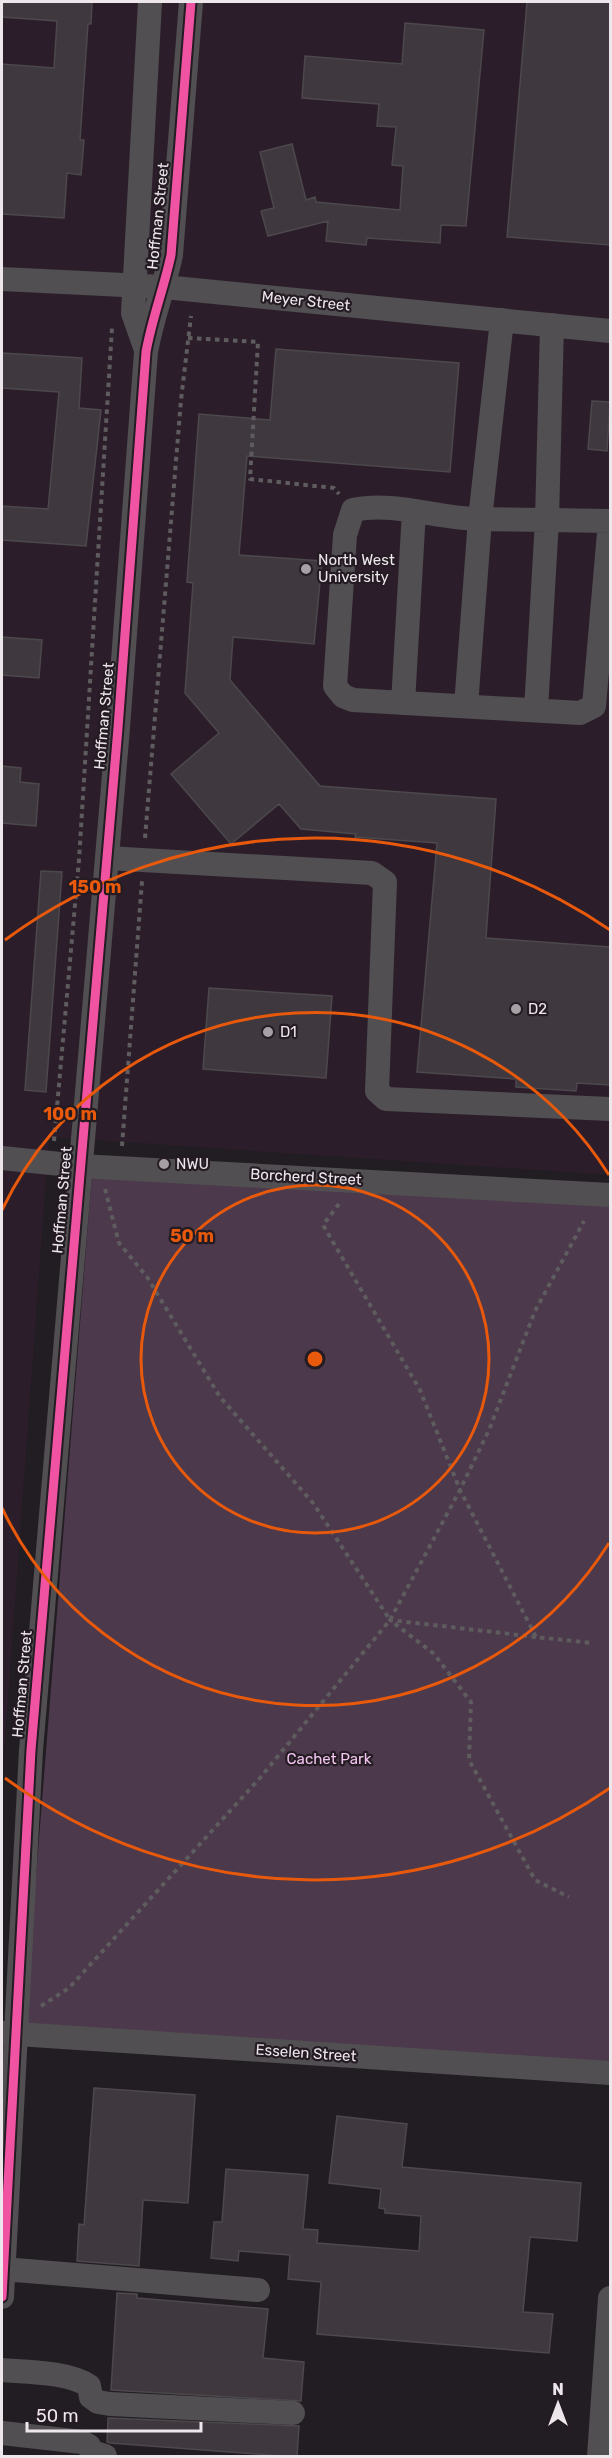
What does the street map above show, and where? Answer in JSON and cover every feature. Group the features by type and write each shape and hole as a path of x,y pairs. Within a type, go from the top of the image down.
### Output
{"street":[{"name":"Hoffman Street","path":"146,352 133,313 134,253 139,230 150,2"},
{"name":"Hoffman Street","path":"2,2297 12,2029 31,1750 100,1167 107,858 146,352 153,314 164,287 171,255 191,2"},
{"name":"Meyer Street","path":"2,279 164,287 610,331"},
{"path":"466,706 480,519 502,320"},
{"path":"536,710 547,520 548,368 552,325"},
{"path":"365,508 414,511 480,519 610,521 602,709 580,713 353,700 343,696 335,686 345,535 353,510 365,508"},
{"path":"403,702 414,511"},
{"path":"107,858 372,873 385,882 377,1090 386,1099 610,1109"},
{"name":"Borcherd Street","path":"2,1158 100,1167 358,1179 610,1195"},
{"name":"Esselen Street","path":"12,2029 610,2073"},
{"path":"3,2270 258,2290"},
{"path":"599,2457 610,2298"},
{"path":"2,2370 46,2374 83,2381 89,2386 92,2397 98,2402 110,2404 293,2412"},
{"path":"2,2433 82,2442 89,2446 92,2452 105,2457"}],"path":[{"path":"191,316 181,400 143,860 100,1167 119,1243 147,1277 220,1397 313,1503 390,1620 434,1654 471,1702 469,1760 535,1880 569,1897"},
{"path":"52,1163 79,860 112,324"},
{"path":"188,338 258,342 250,479 334,488 353,510"},
{"path":"358,1179 323,1225 420,1390 460,1490 536,1637"},
{"path":"12,2029 69,1988 260,1778 390,1620 460,1490 489,1430 535,1311 584,1221"},
{"path":"390,1620 592,1643"}],"shaded area":[{"name":"North West University","path":"2,2 610,2 610,1175 49,1137 2,1781"}],"green space":[{"name":"Cachet Park","path":"93,1160 610,1197 610,2071 24,2028"}],"building":[{"path":"2,2 92,2 91,24 88,24 80,140 84,140 81,175 67,173 64,218 2,214 2,64 54,68 57,21 2,17"},
{"path":"527,2 610,2 610,245 507,237"},
{"path":"405,23 484,30 466,226 441,225 440,243 367,238 366,245 326,241 328,221 268,236 261,211 274,208 260,152 292,144 306,200 315,197 316,202 400,210 403,166 392,165 396,127 377,126 379,104 302,98 305,56 402,64"},
{"path":"276,349 459,363 450,472 247,456 239,555 322,561 314,644 233,637 230,680 320,786 496,799 486,938 610,947 610,1085 577,1083 576,1091 516,1087 516,1079 417,1072 437,843 355,837 356,834 301,829 279,804 231,844 171,774 219,733 185,693 193,583 187,582 199,414 270,420"},
{"path":"2,353 82,358 79,408 101,410 86,546 2,540 2,506 48,509 59,392 2,388"},
{"path":"592,401 610,402 607,451 588,449"},
{"path":"2,637 42,640 39,678 2,675"},
{"path":"2,766 21,768 20,782 39,784 36,826 2,823"},
{"path":"41,871 62,872 46,1092 25,1090"},
{"name":"D1","path":"209,988 332,996 326,1078 203,1069"},
{"path":"94,2088 195,2095 188,2203 143,2200 139,2266 77,2261 79,2224 84,2225"},
{"path":"337,2116 407,2124 402,2167 581,2183 577,2241 530,2237 523,2312 553,2314 549,2353 317,2334 321,2282 288,2279 290,2255 239,2251 238,2261 211,2258 214,2222 222,2222 226,2169 308,2175 303,2229 318,2230 317,2243 419,2251 421,2216 385,2213 385,2209 379,2208 381,2189 329,2183"},
{"path":"117,2293 137,2294 137,2298 268,2309 263,2358 304,2362 301,2401 111,2390"},
{"path":"108,2418 299,2426 297,2457 110,2443 107,2442"}],"cycle path":[{"path":"2,2297 31,1750 118,728 146,352 171,255 191,2"}],"place":[{"name":"North West University","path":"306,569"},
{"name":"D2","path":"516,1009"},
{"name":"D1","path":"268,1032"},
{"name":"NWU","path":"164,1164"}]}
